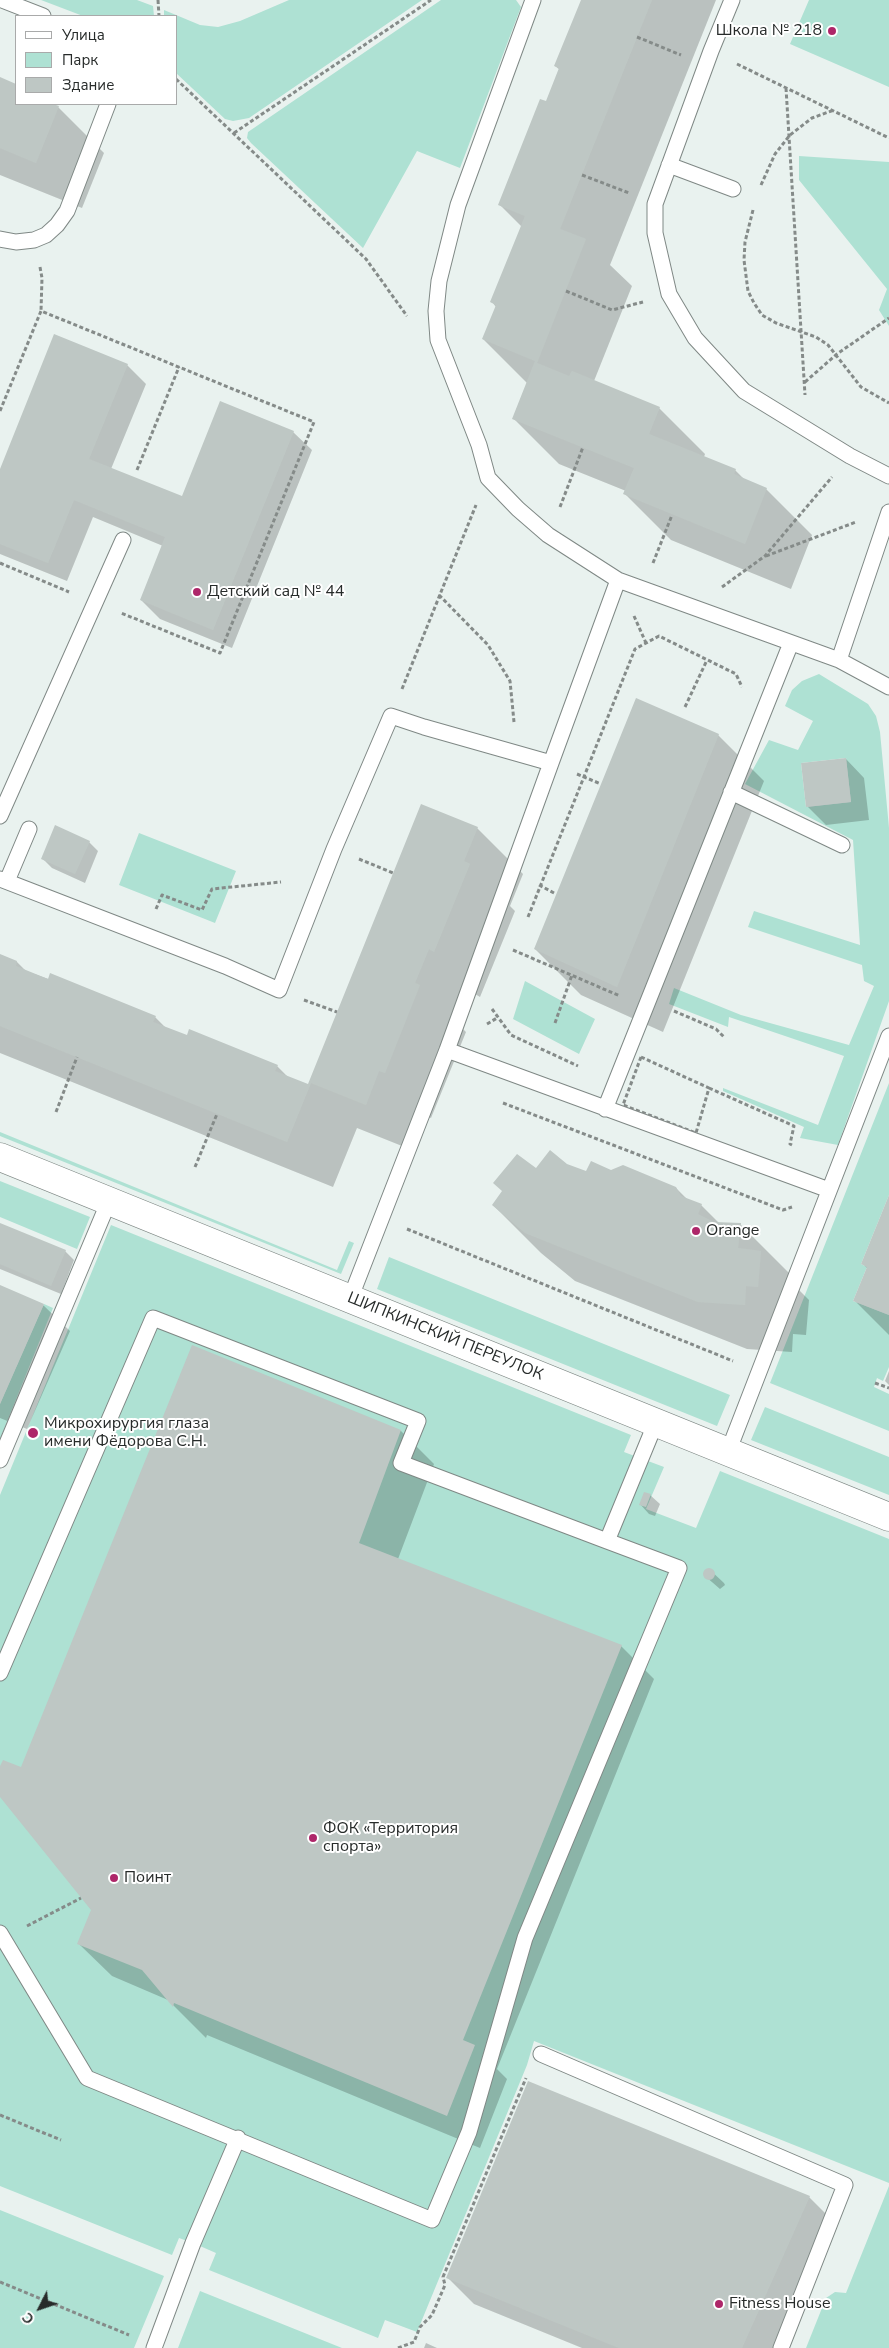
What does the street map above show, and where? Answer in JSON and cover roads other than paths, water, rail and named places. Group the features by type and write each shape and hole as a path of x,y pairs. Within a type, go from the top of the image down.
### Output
{"street":[{"name":"ШИПКИНСКИЙ ПЕРЕУЛОК","path":"0,1157 889,1517"}],"lane":[{"path":"2,0 41,15"},
{"path":"534,0 458,205 439,280 436,311 438,340 478,445 488,478 518,509 548,535 618,580 839,660 889,688"},
{"path":"732,0 708,58 656,204 655,233 669,294 695,338 744,391 850,456 889,476"},
{"path":"0,239 16,242 34,240 46,235 57,226 67,211 108,105"},
{"path":"669,165 733,189"},
{"path":"839,660 889,512"},
{"path":"0,816 123,540"},
{"path":"350,1299 447,1050 618,580"},
{"path":"605,1109 791,643"},
{"path":"29,829 3,880 144,934 280,990 334,849 391,716 551,763"},
{"path":"731,792 842,845"},
{"path":"728,1452 889,1036"},
{"path":"447,1050 830,1190"},
{"path":"0,1460 109,1201"},
{"path":"0,1673 154,1318 418,1422 401,1463 679,1568 524,1938 470,2132 432,2220 238,2138 87,2078 1,1936"},
{"path":"607,1541 656,1422"},
{"path":"541,2054 845,2185 782,2348"},
{"path":"155,2347 190,2252 238,2138"}],"place":[{"name":"Школа № 218","path":"832,31"},
{"name":"Детский сад № 44","path":"197,592"},
{"name":"Orange","path":"696,1231"},
{"name":"Микрохирургия глаза имени Фёдорова С.Н.","path":"33,1433"},
{"name":"ФОК «Территория спорта»","path":"313,1838"},
{"name":"Поинт","path":"114,1878"},
{"name":"Fitness House","path":"719,2304"}]}
